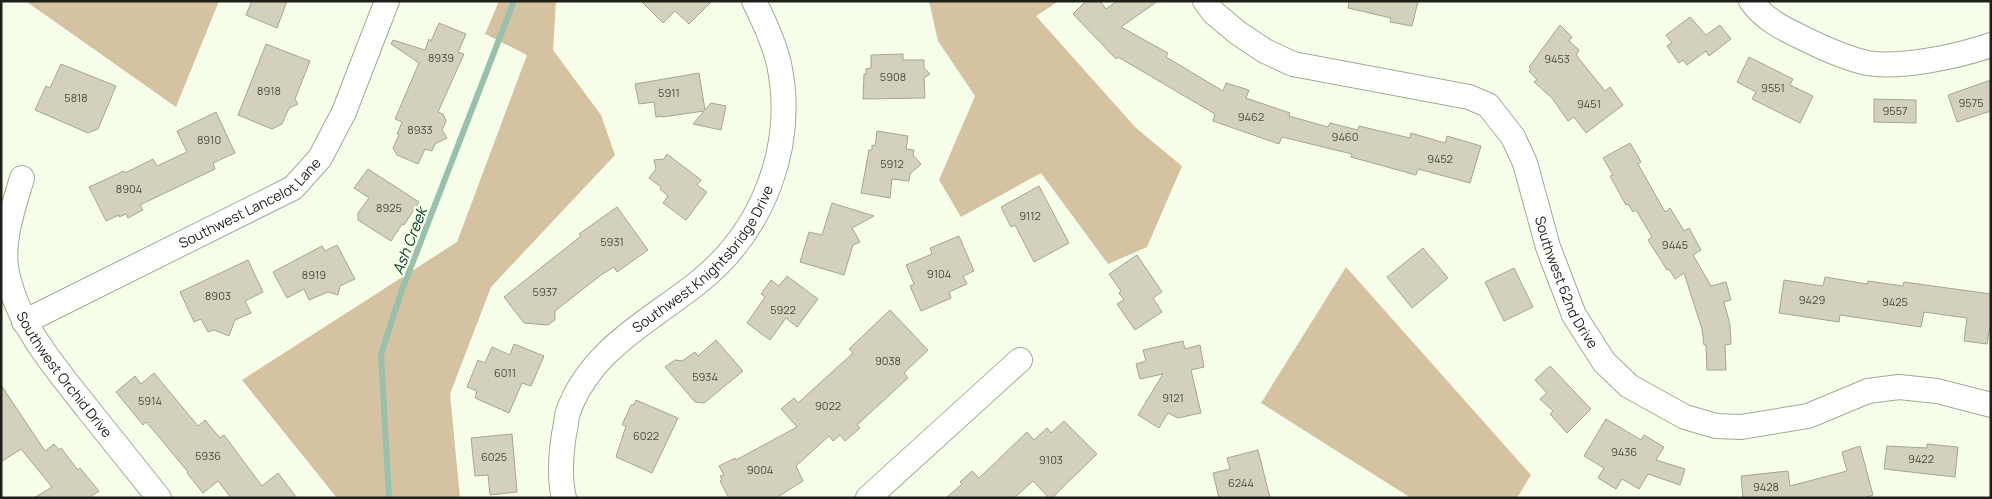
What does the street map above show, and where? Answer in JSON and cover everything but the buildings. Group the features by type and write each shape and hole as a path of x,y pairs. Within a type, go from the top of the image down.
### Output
{"street":[{"name":"Southwest Lancelot Lane","path":"24,322 293,188 320,158 344,112 387,1"},
{"name":"Southwest Knightsbridge Drive","path":"564,498 562,490 562,449 568,412 589,372 618,342 701,280 734,248 755,217 769,186 780,152 784,111 779,64 766,24 754,1"},
{"name":"Southwest 62nd Drive","path":"1205,1 1214,13 1238,33 1265,51 1293,64 1439,93 1469,96 1488,105 1513,137 1525,163 1548,247 1574,315 1604,362 1629,386 1685,417 1716,426 1741,427 1808,416 1868,391 1899,387 1937,391 1991,405"},
{"path":"1751,1 1760,14 1776,25 1831,51 1867,63 1889,64 1944,58 1991,45"},
{"name":"Southwest Orchid Drive","path":"22,178 6,242 6,266 12,290 24,322 51,362 159,498"},
{"path":"868,498 1020,360"}],"shaded area":[{"path":"28,1 219,1 176,107"},
{"path":"499,1 556,1 553,50 601,115 615,155 491,287 450,394 460,498 337,498 242,380 457,242 527,55 485,34"},
{"path":"929,1 1059,1 1036,16 1136,128 1182,166 1147,247 1108,264 1041,173 961,217 939,180 975,96 938,41"},
{"path":"1346,267 1531,475 1517,498 1411,498 1261,403"}],"waterway":[{"name":"Ash Creek","path":"389,498 381,354 402,290 514,1"}]}
